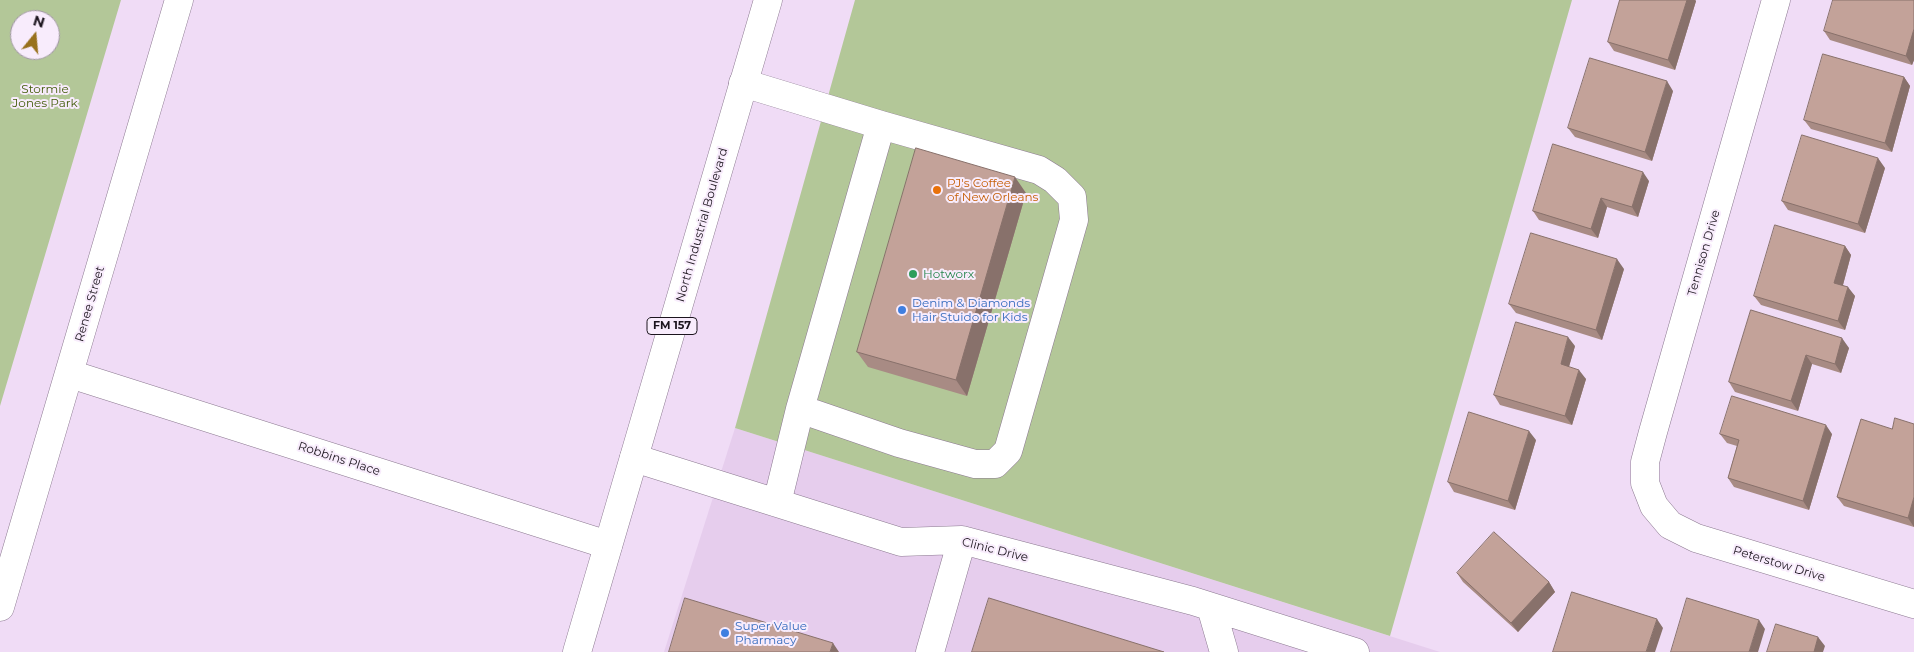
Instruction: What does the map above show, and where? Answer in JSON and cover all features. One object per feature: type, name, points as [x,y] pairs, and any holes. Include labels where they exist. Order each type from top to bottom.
[{"type":"street","name":"Renee Street","points":[[0,607],[179,0]]},
{"type":"street","name":"North Industrial Boulevard","points":[[577,652],[768,0]]},
{"type":"street","name":"Tennison Drive","points":[[1654,506],[1645,483],[1645,462],[1776,0]]},
{"type":"street","points":[[744,83],[881,125],[1039,170],[1055,180],[1072,196],[1074,220],[1008,451],[995,464],[975,464],[899,443],[800,409]]},
{"type":"street","points":[[777,504],[800,409],[881,125]]},
{"type":"street","name":"Robbins Place","points":[[70,374],[608,545]]},
{"type":"street","name":"Clinic Drive","points":[[634,458],[901,542],[962,540],[1211,607],[1355,652]]},
{"type":"street","name":"Peterstow Drive","points":[[1654,506],[1670,525],[1696,538],[1914,604]]},
{"type":"street","points":[[930,652],[962,540]]},
{"type":"street","points":[[1211,607],[1224,652]]},
{"type":"shaded area","points":[[735,428],[1440,652],[664,652]]},
{"type":"green space","name":"Stormie Jones Park","points":[[0,0],[121,0],[0,406]]},
{"type":"green space","points":[[855,0],[1572,0],[1390,636],[735,428]]},
{"type":"building","points":[[1620,0],[1687,0],[1668,60],[1608,42]]},
{"type":"building","points":[[1833,0],[1914,0],[1914,29],[1906,56],[1824,31]]},
{"type":"building","points":[[1823,54],[1904,77],[1885,143],[1804,120]]},
{"type":"building","points":[[1590,58],[1667,81],[1645,152],[1568,128]]},
{"type":"building","points":[[1802,135],[1878,158],[1858,224],[1782,201]]},
{"type":"building","points":[[1553,144],[1643,172],[1632,207],[1601,198],[1591,229],[1533,211]]},
{"type":"building","points":[[916,148],[1015,177],[956,380],[857,352]]},
{"type":"building","points":[[1775,225],[1845,246],[1834,283],[1848,287],[1838,321],[1754,296]]},
{"type":"building","points":[[1531,233],[1617,259],[1596,330],[1509,304]]},
{"type":"building","points":[[1751,310],[1842,338],[1835,364],[1806,355],[1791,401],[1729,382]]},
{"type":"building","points":[[1516,322],[1568,337],[1561,364],[1579,370],[1565,416],[1494,395]]},
{"type":"building","points":[[1732,396],[1826,425],[1803,501],[1728,478],[1739,440],[1720,434]]},
{"type":"building","points":[[1469,412],[1529,431],[1508,501],[1448,482]]},
{"type":"building","points":[[1895,418],[1914,424],[1914,497],[1908,518],[1837,497],[1861,419],[1892,429]]},
{"type":"building","points":[[1494,532],[1549,582],[1511,623],[1457,573]]},
{"type":"building","points":[[1572,592],[1657,619],[1646,652],[1553,652]]},
{"type":"building","points":[[685,598],[833,643],[830,652],[669,652]]},
{"type":"building","points":[[989,598],[1164,652],[972,652]]},
{"type":"building","points":[[1687,598],[1759,620],[1749,652],[1671,652]]},
{"type":"building","points":[[1776,624],[1818,637],[1814,652],[1767,652]]},
{"type":"place","name":"PJ's Coffee of New Orleans","points":[[937,190]]},
{"type":"place","name":"Hotworx","points":[[913,274]]},
{"type":"place","name":"Denim & Diamonds Hair Stuido for Kids","points":[[902,310]]},
{"type":"place","name":"Super Value Pharmacy","points":[[725,633]]}]
